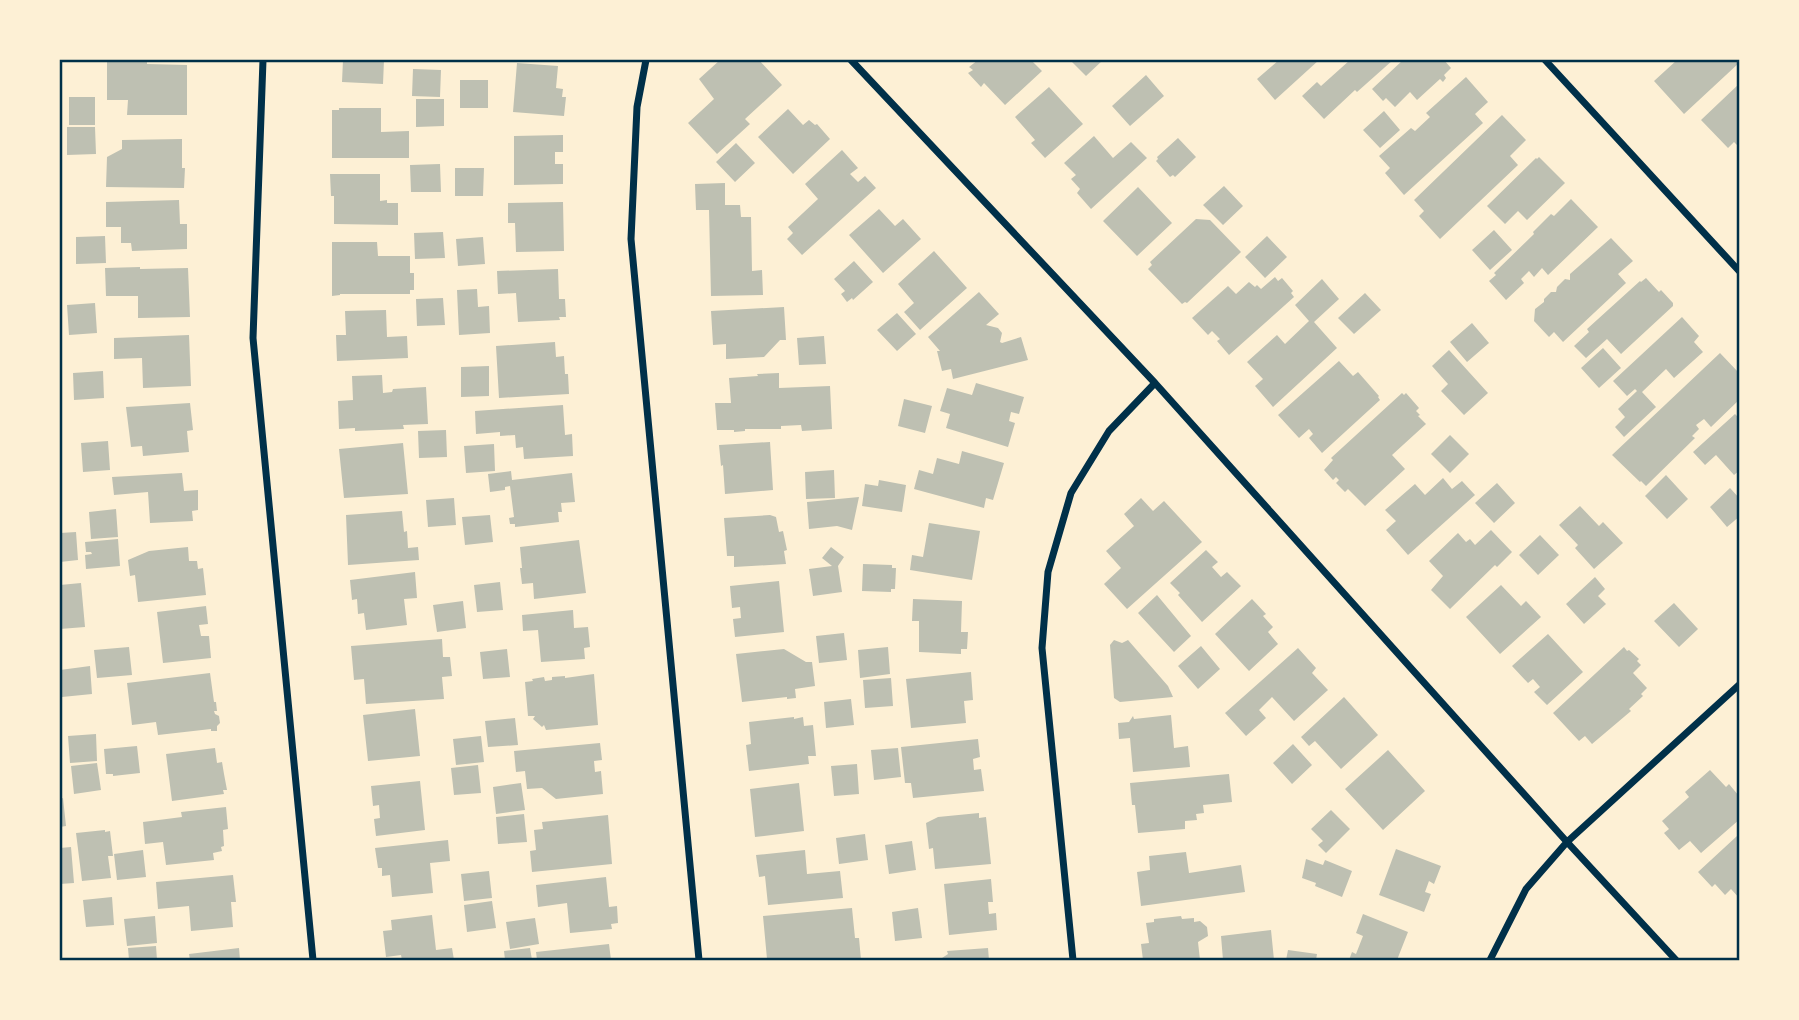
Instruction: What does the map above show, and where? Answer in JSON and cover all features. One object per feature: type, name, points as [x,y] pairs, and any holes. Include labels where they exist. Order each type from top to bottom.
[{"type":"street","points":[[263,60],[253,338],[313,961]]},
{"type":"street","points":[[646,60],[637,107],[631,239],[699,961]]},
{"type":"street","points":[[851,60],[1155,383],[1676,961]]},
{"type":"street","points":[[1545,60],[1740,272]]},
{"type":"street","points":[[1073,961],[1042,648],[1048,572],[1071,493],[1109,432],[1155,383]]},
{"type":"street","points":[[1490,961],[1526,889],[1567,842],[1740,684]]},
{"type":"building","points":[[343,60],[384,60],[383,84],[342,82]]},
{"type":"building","points":[[720,60],[759,60],[782,85],[745,119],[750,124],[717,154],[688,123],[714,99],[699,79]]},
{"type":"building","points":[[978,60],[1031,60],[1042,71],[1005,105],[984,83],[981,87],[968,73],[973,70],[969,67]]},
{"type":"building","points":[[1070,60],[1103,60],[1086,76]]},
{"type":"building","points":[[1279,60],[1319,60],[1275,100],[1257,79]]},
{"type":"building","points":[[1350,60],[1393,60],[1324,119],[1302,96],[1317,82],[1321,86]]},
{"type":"building","points":[[1403,60],[1444,60],[1451,68],[1444,75],[1446,78],[1443,82],[1440,79],[1417,100],[1410,92],[1395,107],[1386,98],[1383,101],[1372,89]]},
{"type":"building","points":[[1677,60],[1740,62],[1684,114],[1654,81]]},
{"type":"building","points":[[107,62],[187,65],[187,115],[127,115],[128,100],[107,100]]},
{"type":"building","points":[[517,63],[558,66],[556,88],[563,89],[562,97],[566,97],[564,116],[513,112]]},
{"type":"building","points":[[413,69],[441,70],[440,97],[412,96]]},
{"type":"building","points":[[1146,75],[1164,96],[1130,126],[1112,106]]},
{"type":"building","points":[[1466,77],[1488,102],[1475,114],[1483,123],[1404,195],[1385,173],[1390,168],[1379,156],[1411,128],[1415,131],[1430,117],[1426,113]]},
{"type":"building","points":[[460,80],[488,80],[488,108],[460,108]]},
{"type":"building","points":[[1740,83],[1740,142],[1737,145],[1734,142],[1728,148],[1701,120]]},
{"type":"building","points":[[1049,87],[1083,124],[1045,158],[1031,143],[1035,140],[1015,117]]},
{"type":"building","points":[[69,97],[95,97],[95,125],[69,125]]},
{"type":"building","points":[[416,99],[444,99],[444,126],[416,127]]},
{"type":"building","points":[[381,108],[381,132],[409,131],[409,158],[332,158],[332,110]]},
{"type":"building","points":[[788,109],[803,125],[809,120],[817,124],[830,139],[793,174],[758,137]]},
{"type":"building","points":[[1384,111],[1400,130],[1380,148],[1363,130]]},
{"type":"building","points":[[1502,115],[1526,140],[1510,156],[1518,165],[1440,239],[1419,216],[1424,211],[1414,200]]},
{"type":"building","points":[[67,127],[95,127],[96,154],[67,155]]},
{"type":"building","points":[[563,135],[563,152],[555,152],[555,164],[563,164],[563,184],[514,185],[514,136]]},
{"type":"building","points":[[1094,136],[1113,158],[1131,142],[1147,158],[1091,209],[1077,193],[1080,189],[1071,179],[1076,175],[1064,163]]},
{"type":"building","points":[[1178,138],[1196,157],[1175,177],[1170,177],[1156,161]]},
{"type":"building","points":[[182,139],[184,188],[106,187],[107,157],[122,149],[122,140]]},
{"type":"building","points":[[736,143],[755,163],[735,182],[716,162]]},
{"type":"building","points":[[842,150],[858,168],[850,174],[858,182],[865,176],[876,188],[802,255],[787,239],[793,233],[788,227],[818,199],[805,184]]},
{"type":"building","points":[[1539,157],[1565,183],[1527,220],[1518,211],[1505,224],[1487,206]]},
{"type":"building","points":[[440,164],[441,192],[411,192],[410,165]]},
{"type":"building","points":[[455,168],[484,168],[483,196],[455,196]]},
{"type":"building","points":[[330,174],[380,174],[380,201],[398,203],[398,225],[334,224],[334,196],[331,196]]},
{"type":"building","points":[[725,183],[725,205],[740,205],[741,217],[751,217],[752,271],[762,270],[763,295],[711,296],[709,210],[696,210],[695,184]]},
{"type":"building","points":[[1224,186],[1243,206],[1223,225],[1203,205]]},
{"type":"building","points":[[1138,187],[1172,223],[1137,256],[1103,221]]},
{"type":"building","points":[[1571,199],[1598,227],[1548,275],[1542,268],[1534,277],[1529,271],[1521,279],[1524,283],[1506,300],[1489,281],[1496,275],[1494,273],[1551,214],[1554,216]]},
{"type":"building","points":[[179,200],[180,224],[187,224],[187,249],[132,251],[131,243],[121,243],[121,227],[106,227],[106,202]]},
{"type":"building","points":[[563,202],[564,251],[516,252],[515,223],[508,223],[508,203]]},
{"type":"building","points":[[879,209],[895,226],[903,219],[921,239],[883,273],[849,235]]},
{"type":"building","points":[[1196,219],[1210,220],[1241,252],[1187,303],[1182,304],[1148,269],[1152,265],[1150,262]]},
{"type":"building","points":[[1494,230],[1512,250],[1490,270],[1472,250]]},
{"type":"building","points":[[443,232],[445,258],[415,259],[414,233]]},
{"type":"building","points":[[105,236],[106,263],[76,264],[76,237]]},
{"type":"building","points":[[1267,236],[1287,257],[1265,278],[1245,257]]},
{"type":"building","points":[[483,237],[485,264],[458,266],[456,239]]},
{"type":"building","points":[[1611,238],[1633,261],[1618,274],[1626,283],[1563,342],[1554,332],[1549,337],[1534,321],[1535,309],[1551,292],[1556,292],[1565,279],[1570,280],[1570,274]]},
{"type":"building","points":[[332,242],[377,242],[378,256],[410,256],[414,290],[410,290],[410,294],[332,296]]},
{"type":"building","points":[[934,251],[967,288],[920,330],[904,312],[914,303],[898,284]]},
{"type":"building","points":[[854,261],[873,282],[847,302],[841,294],[845,291],[834,279]]},
{"type":"building","points":[[105,268],[188,268],[190,317],[138,318],[138,296],[106,296]]},
{"type":"building","points":[[558,269],[559,299],[565,299],[566,317],[559,317],[560,320],[518,322],[516,293],[498,294],[497,271]]},
{"type":"building","points":[[1275,277],[1278,281],[1282,278],[1293,291],[1291,293],[1294,297],[1229,355],[1212,331],[1208,335],[1192,318],[1228,286],[1236,294],[1249,282],[1261,289]]},
{"type":"building","points":[[1646,278],[1659,292],[1661,290],[1673,306],[1621,354],[1607,339],[1586,358],[1574,346],[1589,332],[1587,329]]},
{"type":"building","points":[[1322,279],[1339,299],[1314,322],[1337,348],[1273,407],[1255,386],[1263,379],[1247,362],[1277,335],[1285,344],[1309,321],[1295,305]]},
{"type":"building","points":[[477,289],[478,307],[489,306],[490,333],[459,335],[457,290]]},
{"type":"building","points":[[979,292],[999,314],[986,325],[998,328],[1002,333],[1002,343],[1021,337],[1028,360],[953,379],[951,369],[942,371],[937,351],[940,351],[928,337]]},
{"type":"building","points":[[1365,293],[1381,310],[1354,334],[1338,318]]},
{"type":"building","points":[[443,298],[445,325],[417,326],[416,299]]},
{"type":"building","points":[[95,303],[97,333],[69,335],[67,305]]},
{"type":"building","points":[[784,307],[786,340],[780,340],[764,357],[726,359],[726,344],[713,345],[711,311]]},
{"type":"building","points":[[386,310],[387,337],[407,336],[408,358],[337,361],[336,335],[346,335],[345,311]]},
{"type":"building","points":[[897,313],[916,334],[897,351],[877,330]]},
{"type":"building","points":[[1682,317],[1699,336],[1694,342],[1703,352],[1674,378],[1666,369],[1642,392],[1656,407],[1624,437],[1615,427],[1625,417],[1618,409],[1637,391],[1635,389],[1627,396],[1613,381]]},
{"type":"building","points":[[1472,323],[1489,343],[1467,362],[1450,342]]},
{"type":"building","points":[[189,335],[191,386],[143,388],[142,358],[114,359],[114,338]]},
{"type":"building","points":[[824,336],[826,364],[799,365],[797,338]]},
{"type":"building","points":[[555,342],[556,357],[564,356],[569,394],[499,398],[496,346]]},
{"type":"building","points":[[1603,348],[1621,368],[1599,388],[1581,368]]},
{"type":"building","points":[[1449,350],[1488,393],[1464,415],[1441,391],[1448,384],[1432,366]]},
{"type":"building","points":[[1720,353],[1739,373],[1740,399],[1711,427],[1704,419],[1696,425],[1699,429],[1692,436],[1695,438],[1646,486],[1612,455]]},
{"type":"building","points":[[1339,361],[1353,376],[1358,372],[1380,400],[1322,453],[1309,438],[1313,434],[1309,429],[1299,438],[1278,415]]},
{"type":"building","points":[[489,366],[489,396],[461,397],[461,367]]},
{"type":"building","points":[[103,371],[104,398],[74,400],[73,373]]},
{"type":"building","points":[[779,373],[779,388],[830,386],[832,429],[802,431],[801,425],[734,432],[717,430],[715,403],[731,403],[729,378]]},
{"type":"building","points":[[382,375],[383,393],[392,392],[393,389],[426,387],[428,424],[403,425],[404,429],[339,429],[338,401],[353,400],[352,376]]},
{"type":"building","points":[[976,383],[1024,397],[1019,414],[1011,412],[1009,421],[1015,423],[1008,447],[946,428],[950,414],[940,411],[947,388],[972,395]]},
{"type":"building","points":[[1402,393],[1406,393],[1419,408],[1416,411],[1420,415],[1418,416],[1426,424],[1392,455],[1405,469],[1365,506],[1348,489],[1345,492],[1336,483],[1339,480],[1336,477],[1333,480],[1324,470],[1333,460],[1331,458]]},
{"type":"building","points":[[904,399],[932,406],[925,433],[898,426]]},
{"type":"building","points":[[190,403],[193,430],[187,431],[189,452],[143,456],[142,446],[131,447],[126,407]]},
{"type":"building","points":[[563,405],[565,435],[572,434],[573,456],[524,459],[523,447],[516,448],[515,435],[500,436],[500,432],[476,434],[475,411]]},
{"type":"building","points":[[1735,414],[1740,419],[1740,470],[1734,475],[1716,455],[1705,465],[1693,452]]},
{"type":"building","points":[[446,430],[447,457],[419,458],[418,431]]},
{"type":"building","points":[[1450,435],[1469,454],[1450,473],[1431,454]]},
{"type":"building","points":[[108,441],[110,470],[83,472],[81,443]]},
{"type":"building","points":[[770,442],[773,490],[725,494],[719,445]]},
{"type":"building","points":[[403,443],[408,494],[344,498],[339,449]]},
{"type":"building","points":[[494,444],[495,471],[466,473],[464,446]]},
{"type":"building","points":[[962,451],[1004,463],[993,500],[986,498],[984,508],[914,489],[919,470],[933,474],[937,458],[959,464]]},
{"type":"building","points":[[834,470],[835,498],[806,499],[805,472]]},
{"type":"building","points":[[511,471],[512,480],[572,473],[575,502],[561,503],[559,522],[515,527],[515,524],[510,524],[509,518],[514,517],[510,486],[505,487],[505,490],[490,492],[488,474]]},
{"type":"building","points":[[182,473],[184,491],[198,490],[198,510],[192,511],[193,521],[150,523],[148,492],[114,495],[112,477]]},
{"type":"building","points":[[1666,475],[1688,499],[1667,519],[1645,496]]},
{"type":"building","points":[[1443,478],[1452,489],[1462,481],[1475,495],[1408,555],[1386,530],[1396,521],[1385,510],[1415,484],[1425,495]]},
{"type":"building","points":[[879,480],[906,485],[902,512],[862,506],[865,484],[878,486]]},
{"type":"building","points":[[1497,483],[1515,503],[1494,523],[1475,503]]},
{"type":"building","points":[[1730,488],[1740,499],[1740,516],[1727,527],[1710,507]]},
{"type":"building","points":[[859,497],[852,530],[837,526],[809,529],[807,502]]},
{"type":"building","points":[[454,498],[456,525],[428,527],[426,500]]},
{"type":"building","points":[[1141,498],[1153,511],[1164,501],[1202,542],[1127,609],[1104,584],[1121,568],[1106,551],[1134,526],[1124,514]]},
{"type":"building","points":[[1580,506],[1599,526],[1603,522],[1623,543],[1594,569],[1575,548],[1578,545],[1559,525]]},
{"type":"building","points":[[116,509],[118,537],[91,539],[89,512]]},
{"type":"building","points":[[402,511],[408,548],[418,547],[419,560],[348,565],[346,515]]},
{"type":"building","points":[[490,515],[493,542],[465,545],[462,517]]},
{"type":"building","points":[[770,515],[776,517],[779,532],[783,531],[787,550],[784,551],[786,564],[734,567],[734,556],[727,556],[724,518]]},
{"type":"building","points":[[929,523],[980,531],[972,580],[910,570],[912,555],[923,557]]},
{"type":"building","points":[[1491,530],[1512,552],[1450,609],[1431,590],[1443,576],[1429,561],[1458,533],[1466,542],[1470,539],[1475,545]]},
{"type":"building","points":[[76,532],[78,560],[60,562],[60,533]]},
{"type":"building","points":[[1540,535],[1559,555],[1538,575],[1519,555]]},
{"type":"building","points":[[118,539],[120,566],[86,569],[85,555],[92,554],[86,552],[85,542]]},
{"type":"building","points":[[579,540],[586,593],[534,599],[533,583],[522,584],[520,547]]},
{"type":"building","points":[[188,547],[189,561],[197,561],[198,569],[203,568],[206,595],[138,602],[135,575],[130,576],[128,560],[149,551]]},
{"type":"building","points":[[831,547],[844,557],[838,566],[842,592],[813,596],[809,569],[832,566],[822,558]]},
{"type":"building","points":[[1206,550],[1218,562],[1212,567],[1221,577],[1227,572],[1241,586],[1202,622],[1170,583]]},
{"type":"building","points":[[863,564],[892,565],[892,568],[896,568],[895,589],[891,589],[891,592],[862,591]]},
{"type":"building","points":[[415,572],[417,598],[404,599],[407,625],[366,630],[364,613],[358,614],[357,599],[352,600],[350,580]]},
{"type":"building","points":[[1595,577],[1605,589],[1598,596],[1606,604],[1584,624],[1566,604]]},
{"type":"building","points":[[779,581],[784,632],[735,637],[733,619],[741,618],[740,607],[732,608],[730,586]]},
{"type":"building","points":[[500,582],[503,610],[477,612],[474,585]]},
{"type":"building","points":[[81,583],[85,627],[60,629],[60,585]]},
{"type":"building","points":[[1501,585],[1521,606],[1526,601],[1541,617],[1500,654],[1466,617]]},
{"type":"building","points":[[1157,595],[1191,636],[1174,652],[1138,613]]},
{"type":"building","points":[[913,599],[962,601],[961,632],[968,632],[967,649],[961,649],[961,654],[919,652],[919,621],[912,621]]},
{"type":"building","points":[[1252,599],[1266,614],[1263,616],[1273,627],[1268,632],[1278,644],[1249,671],[1215,634]]},
{"type":"building","points":[[463,601],[466,628],[437,632],[433,605]]},
{"type":"building","points":[[1674,603],[1698,629],[1679,647],[1654,621]]},
{"type":"building","points":[[206,606],[208,624],[199,625],[201,636],[209,636],[211,658],[163,663],[157,612]]},
{"type":"building","points":[[573,610],[574,628],[588,627],[590,647],[584,648],[585,659],[541,662],[538,630],[523,631],[522,615]]},
{"type":"building","points":[[844,633],[847,660],[819,663],[816,636]]},
{"type":"building","points":[[1548,634],[1583,672],[1547,705],[1534,692],[1540,687],[1533,679],[1528,683],[1512,666]]},
{"type":"building","points":[[442,639],[443,657],[450,657],[452,676],[442,677],[444,699],[366,704],[364,679],[354,680],[351,646]]},
{"type":"building","points":[[1114,640],[1122,643],[1128,640],[1168,686],[1173,697],[1120,702],[1114,698],[1110,645]]},
{"type":"building","points":[[1201,646],[1220,669],[1198,689],[1178,666]]},
{"type":"building","points":[[129,647],[132,675],[97,678],[94,650]]},
{"type":"building","points":[[888,647],[890,674],[860,678],[858,650]]},
{"type":"building","points":[[1624,647],[1639,659],[1637,661],[1641,665],[1633,673],[1647,688],[1641,694],[1643,696],[1629,709],[1631,711],[1592,744],[1585,736],[1579,741],[1553,713]]},
{"type":"building","points":[[1298,648],[1316,668],[1312,673],[1328,690],[1294,721],[1272,697],[1259,710],[1266,718],[1246,736],[1225,713]]},
{"type":"building","points":[[507,649],[510,677],[483,679],[480,652]]},
{"type":"building","points":[[784,649],[806,662],[812,662],[815,686],[795,689],[796,698],[742,702],[736,654]]},
{"type":"building","points":[[90,666],[92,694],[62,697],[60,670]]},
{"type":"building","points":[[971,672],[973,700],[964,701],[966,723],[911,728],[906,679]]},
{"type":"building","points":[[210,673],[217,711],[214,711],[219,716],[220,723],[217,731],[211,729],[158,735],[156,722],[132,725],[127,683]]},
{"type":"building","points":[[594,674],[598,725],[546,730],[544,725],[542,727],[533,719],[535,716],[528,716],[525,682],[544,677],[545,681],[552,680],[552,677]]},
{"type":"building","points":[[891,678],[893,706],[865,708],[863,680]]},
{"type":"building","points":[[1344,697],[1378,735],[1341,769],[1315,741],[1309,746],[1301,737]]},
{"type":"building","points":[[851,699],[854,725],[826,728],[824,702]]},
{"type":"building","points":[[415,709],[420,756],[368,761],[363,715]]},
{"type":"building","points":[[1171,715],[1174,748],[1188,746],[1190,767],[1133,772],[1130,738],[1119,739],[1118,723],[1129,722],[1133,716],[1134,719]]},
{"type":"building","points":[[803,717],[804,726],[813,725],[816,756],[808,756],[809,764],[749,771],[746,745],[751,744],[749,722]]},
{"type":"building","points":[[515,718],[518,745],[488,747],[485,721]]},
{"type":"building","points":[[96,734],[97,761],[70,763],[68,736]]},
{"type":"building","points":[[481,736],[484,762],[456,765],[453,739]]},
{"type":"building","points":[[978,739],[980,757],[973,759],[974,770],[981,769],[984,791],[913,798],[911,783],[905,783],[901,747]]},
{"type":"building","points":[[600,743],[602,760],[594,761],[595,772],[601,771],[603,794],[556,799],[542,788],[527,789],[525,771],[516,772],[514,751]]},
{"type":"building","points":[[1293,744],[1312,765],[1292,784],[1273,763]]},
{"type":"building","points":[[137,746],[140,773],[113,776],[106,774],[104,749]]},
{"type":"building","points":[[215,748],[217,763],[222,762],[227,790],[223,790],[224,794],[172,801],[166,754]]},
{"type":"building","points":[[898,748],[901,777],[874,780],[871,750]]},
{"type":"building","points":[[1388,750],[1425,791],[1383,830],[1345,789]]},
{"type":"building","points":[[97,763],[101,790],[74,794],[71,766]]},
{"type":"building","points":[[857,764],[859,794],[834,796],[831,766]]},
{"type":"building","points":[[478,765],[481,793],[454,795],[451,768]]},
{"type":"building","points":[[1710,770],[1726,787],[1729,784],[1739,796],[1740,819],[1701,853],[1690,841],[1679,850],[1664,833],[1669,829],[1662,821],[1689,797],[1685,792]]},
{"type":"building","points":[[1229,774],[1232,802],[1203,805],[1204,813],[1196,814],[1197,820],[1185,821],[1185,829],[1138,833],[1130,783]]},
{"type":"building","points":[[420,781],[425,830],[376,836],[374,819],[380,818],[379,805],[373,806],[371,786]]},
{"type":"building","points":[[521,783],[525,810],[496,814],[493,787]]},
{"type":"building","points":[[799,783],[804,831],[755,837],[750,789]]},
{"type":"building","points":[[63,798],[66,826],[60,827],[60,799]]},
{"type":"building","points":[[226,807],[228,829],[223,830],[224,846],[221,847],[222,851],[213,853],[214,860],[166,865],[163,842],[145,844],[143,822],[182,817],[181,812]]},
{"type":"building","points":[[1331,810],[1350,829],[1326,853],[1318,845],[1323,841],[1311,829]]},
{"type":"building","points":[[979,813],[979,818],[986,817],[991,864],[935,869],[926,823],[938,817]]},
{"type":"building","points":[[524,814],[527,842],[498,844],[496,817]]},
{"type":"building","points":[[608,815],[612,864],[532,872],[530,851],[536,850],[534,830],[543,829],[542,822]]},
{"type":"building","points":[[110,831],[113,856],[108,856],[111,878],[82,881],[76,833]]},
{"type":"building","points":[[865,834],[868,860],[839,864],[836,838]]},
{"type":"building","points":[[1737,836],[1740,838],[1740,899],[1731,889],[1725,895],[1715,884],[1712,887],[1698,872]]},
{"type":"building","points":[[448,840],[450,861],[430,863],[433,893],[392,897],[390,875],[382,876],[375,848]]},
{"type":"building","points":[[912,841],[916,870],[889,874],[885,845]]},
{"type":"building","points":[[71,847],[74,883],[60,884],[60,848]]},
{"type":"building","points":[[1396,849],[1441,866],[1434,884],[1429,881],[1425,892],[1431,894],[1424,912],[1379,895]]},
{"type":"building","points":[[143,850],[146,877],[117,880],[114,854]]},
{"type":"building","points":[[805,850],[807,874],[840,871],[843,898],[768,905],[765,876],[759,877],[756,855]]},
{"type":"building","points":[[1186,852],[1189,873],[1241,865],[1245,892],[1141,906],[1137,872],[1150,870],[1149,856]]},
{"type":"building","points":[[1306,859],[1323,865],[1325,860],[1352,871],[1342,897],[1302,878]]},
{"type":"building","points":[[489,871],[492,898],[464,901],[461,874]]},
{"type":"building","points":[[233,875],[236,902],[231,902],[233,927],[191,931],[189,906],[158,909],[156,882]]},
{"type":"building","points":[[606,877],[609,907],[617,906],[618,923],[611,924],[612,929],[570,933],[567,903],[538,907],[536,885]]},
{"type":"building","points":[[991,879],[993,902],[988,902],[989,914],[996,913],[997,930],[949,935],[944,884]]},
{"type":"building","points":[[112,897],[114,925],[86,927],[83,900]]},
{"type":"building","points":[[492,901],[496,928],[467,932],[464,905]]},
{"type":"building","points":[[852,908],[855,938],[859,938],[861,960],[767,959],[763,916]]},
{"type":"building","points":[[918,908],[922,938],[895,941],[892,912]]},
{"type":"building","points":[[1363,914],[1408,932],[1397,960],[1349,960],[1352,952],[1356,954],[1363,936],[1356,933]]},
{"type":"building","points":[[432,915],[436,950],[452,948],[454,960],[402,960],[401,955],[386,957],[383,931],[392,930],[391,920]]},
{"type":"building","points":[[155,916],[157,943],[127,946],[124,919]]},
{"type":"building","points":[[1181,916],[1182,919],[1194,918],[1194,922],[1200,921],[1207,927],[1208,936],[1198,942],[1200,960],[1143,960],[1141,944],[1149,943],[1146,923],[1154,922],[1154,919]]},
{"type":"building","points":[[535,918],[539,944],[510,949],[506,922]]},
{"type":"building","points":[[1271,930],[1274,960],[1223,960],[1221,936]]},
{"type":"building","points":[[609,944],[611,960],[537,960],[536,952]]},
{"type":"building","points":[[156,946],[157,960],[129,960],[128,948]]},
{"type":"building","points":[[239,948],[240,960],[190,960],[189,954]]},
{"type":"building","points":[[530,948],[532,960],[505,960],[504,951]]},
{"type":"building","points":[[988,948],[989,960],[939,960],[948,954],[947,951]]},
{"type":"building","points":[[1288,950],[1317,954],[1316,960],[1286,960]]}]
